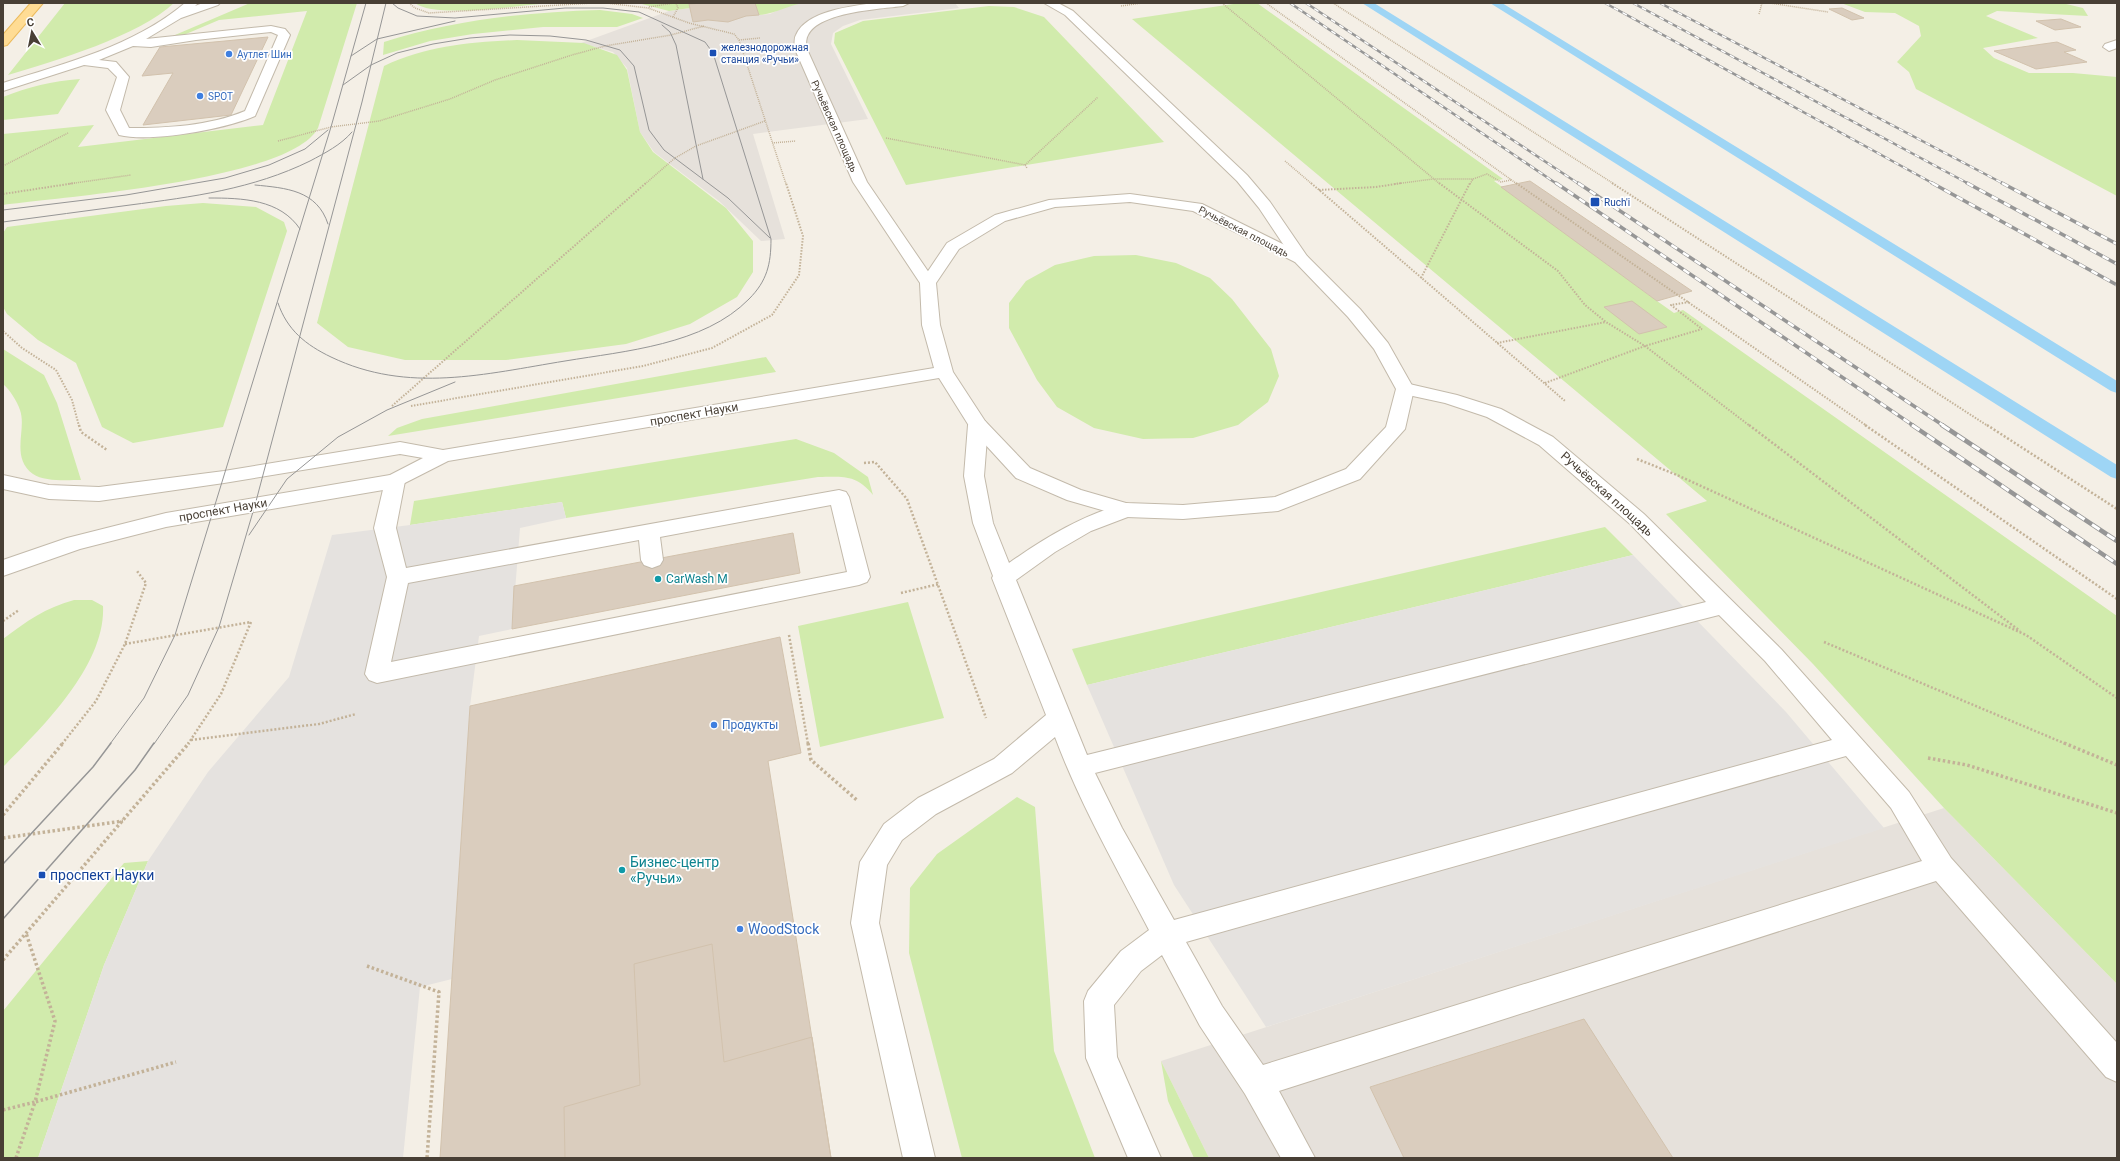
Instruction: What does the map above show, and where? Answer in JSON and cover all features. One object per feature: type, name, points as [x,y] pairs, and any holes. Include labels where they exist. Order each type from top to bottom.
[{"type":"main road","points":[[3,42],[37,3]]},
{"type":"street","points":[[3,87],[82,61],[129,42],[166,25],[180,15],[192,3]]},
{"type":"street","points":[[180,15],[214,3]]},
{"type":"street","points":[[802,34],[816,21],[846,10],[903,3]]},
{"type":"street","name":"Ручьёвская площадь","points":[[802,34],[800,47],[860,182],[928,283],[931,325],[944,372],[978,425],[1023,473],[1074,495],[1126,510],[1184,512],[1278,504],[1352,474],[1395,429],[1405,389],[1382,347],[1354,313],[1301,259],[1265,205],[1242,178],[1136,75],[1069,13],[1050,3]]},
{"type":"street","points":[[82,61],[112,65],[123,77],[114,110],[124,132],[144,132],[223,123],[238,119],[250,113],[284,35],[281,31],[271,29],[196,36],[165,42],[129,42]]},
{"type":"street","name":"Ручьёвская площадь","points":[[928,283],[953,246],[1000,218],[1054,203],[1130,198],[1197,207],[1301,259]]},
{"type":"street","name":"проспект Науки","points":[[3,568],[82,541],[166,520],[395,481],[443,456],[944,372]]},
{"type":"street","name":"Ручьёвская площадь","points":[[1405,389],[1450,399],[1494,413],[1546,441],[1637,519],[1722,606],[1773,655],[1850,745],[1900,800],[1941,867],[2117,1066]]},
{"type":"street","points":[[978,425],[974,476],[983,523],[1003,578],[1079,767],[1112,836],[1211,1016],[1256,1083],[1299,1158]]},
{"type":"street","name":"проспект Науки","points":[[3,482],[49,492],[99,494],[224,477],[400,448],[443,456]]},
{"type":"street","points":[[395,481],[385,528],[398,577],[377,674],[656,609],[859,577],[839,497],[398,577]]},
{"type":"street","points":[[1003,578],[1047,546],[1078,529],[1126,510]]},
{"type":"street","points":[[649,531],[652,560]]},
{"type":"street","points":[[1079,767],[1722,606]]},
{"type":"street","points":[[919,1158],[865,923],[874,862],[893,832],[927,806],[1003,766],[1060,718]]},
{"type":"street","points":[[1145,1158],[1102,1058],[1099,1001],[1131,961],[1166,935],[1850,745]]},
{"type":"street","points":[[1256,1083],[1941,867]]},
{"type":"path","points":[[409,3],[415,8],[429,13],[593,3]]},
{"type":"path","points":[[410,406],[643,366],[712,348],[772,315],[799,275],[803,236],[739,40],[734,34],[689,23],[648,8],[606,3]]},
{"type":"path","points":[[648,8],[675,3],[678,8],[673,18]]},
{"type":"path","points":[[1222,3],[1433,179],[1558,271],[1585,305],[1606,322],[1645,346],[2026,635],[2117,698]]},
{"type":"path","points":[[1266,3],[1511,180],[2117,599]]},
{"type":"path","points":[[1333,3],[2117,509]]},
{"type":"path","points":[[1759,14],[1762,3]]},
{"type":"path","points":[[1770,3],[1828,12]]},
{"type":"path","points":[[275,142],[300,133],[331,127],[379,121],[450,99],[495,80],[572,55],[605,46],[672,35],[704,26]]},
{"type":"path","points":[[739,40],[802,34]]},
{"type":"path","points":[[1025,165],[1110,86],[1136,75]]},
{"type":"path","points":[[395,409],[387,410],[675,158],[696,146],[765,121]]},
{"type":"path","points":[[3,166],[68,132]]},
{"type":"path","points":[[772,143],[881,137],[1025,165],[1054,203]]},
{"type":"path","points":[[1283,159],[1568,403]]},
{"type":"path","points":[[1318,190],[1376,187],[1433,179],[1473,179],[1487,174],[1501,182],[1511,180]]},
{"type":"path","points":[[3,194],[131,175]]},
{"type":"path","points":[[1421,278],[1461,199],[1473,179]]},
{"type":"path","points":[[1545,384],[1645,346],[1702,329],[1671,305],[1689,302]]},
{"type":"path","points":[[1497,343],[1606,322]]},
{"type":"path","points":[[3,331],[22,348],[56,370],[72,400],[81,432],[110,452]]},
{"type":"path","points":[[1631,457],[1677,475],[2026,635]]},
{"type":"path","points":[[875,462],[907,499],[1003,766]]},
{"type":"path","points":[[3,815],[96,702],[125,644],[146,583],[137,571]]},
{"type":"path","points":[[3,960],[123,821],[190,740],[221,694],[251,622],[125,644]]},
{"type":"path","points":[[789,634],[811,760],[893,832]]},
{"type":"path","points":[[1821,641],[2117,765]]},
{"type":"path","points":[[1850,745],[1967,765],[2117,813]]},
{"type":"path","points":[[3,838],[123,821]]},
{"type":"path","points":[[16,1158],[35,1102],[55,1020],[26,934]]},
{"type":"path","points":[[367,966],[438,992],[427,1158]]},
{"type":"path","points":[[3,1110],[176,1062]]},
{"type":"shaded area","points":[[704,3],[755,3],[759,15],[770,14],[787,6],[803,3],[955,3],[959,8],[860,20],[843,26],[833,33],[831,44],[868,119],[753,134],[785,239],[761,241],[719,201],[654,152],[640,132],[627,68],[613,52],[581,43],[669,11],[690,8]]},
{"type":"shaded area","points":[[562,502],[566,518],[520,528],[512,629],[479,636],[470,706],[452,979],[420,987],[403,1158],[38,1158],[104,965],[148,861],[208,772],[289,677],[332,535]]},
{"type":"shaded area","points":[[1633,555],[1786,712],[1884,828],[1266,1027],[1174,885],[1087,685]]},
{"type":"shaded area","points":[[1944,808],[2117,984],[2117,1158],[1209,1158],[1161,1061]]},
{"type":"green space","points":[[65,3],[174,3],[159,15],[118,37],[72,55],[8,75]]},
{"type":"green space","points":[[250,3],[357,3],[318,128],[299,146],[266,161],[223,173],[173,183],[122,191],[3,205],[3,134],[94,125],[78,147],[263,125],[307,11],[219,20],[179,37],[168,38]]},
{"type":"green space","points":[[415,3],[550,3],[459,11],[425,8]]},
{"type":"green space","points":[[638,3],[704,3],[690,8],[669,11]]},
{"type":"green space","points":[[755,3],[803,3],[759,15]]},
{"type":"green space","points":[[1240,3],[1257,3],[1503,179],[1494,181],[1657,301],[1674,313],[1683,310],[2117,616],[2117,984],[1944,808],[1813,664],[1666,514],[1707,501],[1132,19]]},
{"type":"green space","points":[[1841,3],[2062,3],[2083,8],[2088,16],[1997,11],[1986,16],[2038,38],[1983,48],[1994,58],[2029,73],[2073,73],[2117,77],[2117,196],[1916,89],[1909,72],[1897,62],[1921,36],[1919,26],[1895,13],[1865,12]]},
{"type":"green space","points":[[989,6],[1014,7],[1044,17],[1164,142],[906,185],[834,43],[835,33],[863,21]]},
{"type":"green space","points":[[600,10],[632,14],[643,18],[617,27],[543,27],[473,34],[430,41],[383,55],[384,42],[437,28],[491,18],[518,15]]},
{"type":"green space","points":[[517,40],[584,43],[617,55],[627,70],[640,132],[653,152],[726,208],[753,241],[753,272],[737,297],[690,324],[626,344],[506,360],[405,360],[348,347],[317,323],[384,66],[416,54],[449,46]]},
{"type":"green space","points":[[80,79],[58,114],[3,120],[3,97],[40,85]]},
{"type":"green space","points":[[203,203],[256,207],[284,222],[287,231],[223,427],[133,443],[102,427],[76,363],[38,340],[7,314],[3,307],[3,233],[7,227],[166,206]]},
{"type":"green space","points":[[1136,255],[1176,263],[1210,278],[1232,299],[1271,349],[1279,376],[1268,402],[1238,425],[1193,438],[1143,439],[1094,428],[1057,407],[1037,380],[1009,328],[1009,303],[1026,281],[1055,265],[1094,256]]},
{"type":"green space","points":[[3,349],[44,375],[57,403],[81,480],[56,480],[38,477],[26,467],[22,460],[20,443],[22,418],[20,410],[13,396],[3,384]]},
{"type":"green space","points":[[766,357],[776,372],[388,436],[397,428],[422,419]]},
{"type":"green space","points":[[796,439],[834,453],[868,477],[873,495],[861,483],[855,480],[842,477],[818,477],[566,518],[562,502],[410,525],[414,501]]},
{"type":"green space","points":[[1605,527],[1633,555],[1087,685],[1072,649]]},
{"type":"green space","points":[[74,600],[92,600],[103,606],[101,628],[94,651],[83,673],[69,694],[36,734],[3,767],[3,639],[20,626],[45,611]]},
{"type":"green space","points":[[908,602],[944,718],[820,747],[798,626]]},
{"type":"green space","points":[[1017,797],[1035,807],[1054,1051],[1095,1158],[962,1158],[909,953],[910,888],[937,854]]},
{"type":"green space","points":[[148,861],[104,965],[38,1158],[3,1158],[3,1011],[124,863]]},
{"type":"green space","points":[[1161,1061],[1209,1158],[1194,1158],[1168,1101]]},
{"type":"building","points":[[755,3],[759,15],[746,16],[728,22],[708,20],[693,22],[689,4]]},
{"type":"building","points":[[1842,8],[1864,18],[1852,20],[1829,9]]},
{"type":"building","points":[[2061,19],[2081,27],[2055,30],[2036,21]]},
{"type":"building","name":"SPOT","points":[[268,37],[231,115],[143,125],[173,73],[142,76],[160,47]]},
{"type":"building","points":[[2057,42],[2076,50],[2064,52],[2087,62],[2036,69],[1994,51]]},
{"type":"building","points":[[1530,181],[1692,291],[1657,301],[1501,187]]},
{"type":"building","points":[[1632,301],[1667,327],[1639,334],[1604,307]]},
{"type":"building","name":"CarWash M","points":[[793,533],[800,573],[512,629],[514,586]]},
{"type":"building","name":"Бизнес-центр «Ручьи»","points":[[780,637],[801,753],[768,761],[831,1158],[440,1158],[470,706]]},
{"type":"building","points":[[712,944],[724,1062],[812,1037],[831,1158],[565,1158],[564,1107],[640,1085],[634,964]]},
{"type":"building","points":[[1584,1019],[1673,1158],[1404,1158],[1370,1087]]},
{"type":"waterway","points":[[1367,3],[2117,473]]},
{"type":"waterway","points":[[1495,3],[2117,388]]},
{"type":"tram line","points":[[351,56],[366,3]]},
{"type":"tram line","points":[[377,39],[386,3]]},
{"type":"tram line","points":[[300,337],[331,357],[360,368],[389,375],[418,378],[447,378],[506,371],[613,354],[663,344],[687,336],[710,327],[731,314],[749,299],[760,286],[767,272],[771,239],[713,53],[705,42],[639,12],[603,8],[565,8],[455,18],[417,16],[398,8],[392,3]]},
{"type":"tram line","points":[[377,39],[455,21]]},
{"type":"tram line","points":[[662,25],[670,32],[676,45],[703,179]]},
{"type":"tram line","points":[[371,65],[397,53],[433,44],[470,38],[510,35],[550,36],[586,40],[620,50],[634,66],[649,130],[664,150],[728,198],[770,238]]},
{"type":"tram line","points":[[351,56],[377,39]]},
{"type":"tram line","points":[[371,65],[377,39]]},
{"type":"tram line","points":[[323,154],[351,56]]},
{"type":"tram line","points":[[300,337],[371,65]]},
{"type":"tram line","points":[[343,85],[371,65]]},
{"type":"tram line","points":[[3,210],[126,195],[225,178],[269,165],[305,149],[328,130]]},
{"type":"tram line","points":[[323,154],[338,145],[352,132]]},
{"type":"tram line","points":[[3,222],[199,195],[267,179],[288,171],[323,154]]},
{"type":"tram line","points":[[309,199],[323,154]]},
{"type":"tram line","points":[[255,185],[289,190],[299,193],[309,199]]},
{"type":"tram line","points":[[209,198],[247,200],[271,206],[292,219],[300,229]]},
{"type":"tram line","points":[[300,229],[309,199]]},
{"type":"tram line","points":[[309,199],[316,204],[323,213],[328,224]]},
{"type":"tram line","points":[[110,744],[144,698],[175,635],[300,229]]},
{"type":"tram line","points":[[278,303],[282,313],[292,329],[300,337]]},
{"type":"tram line","points":[[154,744],[188,695],[219,627],[255,505],[300,337]]},
{"type":"tram line","points":[[249,535],[287,479],[338,437],[387,410],[455,382]]},
{"type":"tram line","points":[[3,864],[93,767],[111,743]]},
{"type":"tram line","points":[[3,919],[135,770],[154,743]]},
{"type":"railway","points":[[1290,3],[1557,184]]},
{"type":"railway","points":[[1306,3],[1579,184]]},
{"type":"railway","points":[[1605,3],[1934,184]]},
{"type":"railway","points":[[1633,3],[1969,184]]},
{"type":"railway","points":[[1660,3],[2004,184]]},
{"type":"railway","points":[[1556,183],[1914,426]]},
{"type":"railway","points":[[1578,183],[1944,426]]},
{"type":"railway","points":[[1932,183],[2117,285]]},
{"type":"railway","points":[[1967,183],[2117,264]]},
{"type":"railway","points":[[2002,183],[2117,244]]},
{"type":"railway","points":[[1912,425],[2117,564]]},
{"type":"railway","points":[[1942,425],[2117,541]]},
{"type":"place","name":"железнодорожная станция «Ручьи»","points":[[713,53]]},
{"type":"place","name":"Аутлет Шин","points":[[229,54]]},
{"type":"place","name":"SPOT","points":[[200,96]]},
{"type":"place","name":"Ruch'i","points":[[1595,202]]},
{"type":"place","name":"CarWash M","points":[[658,579]]},
{"type":"place","name":"Продукты","points":[[714,725]]},
{"type":"place","name":"Бизнес-центр «Ручьи»","points":[[622,870]]},
{"type":"place","name":"проспект Науки","points":[[42,875]]},
{"type":"place","name":"WoodStock","points":[[740,929]]}]
